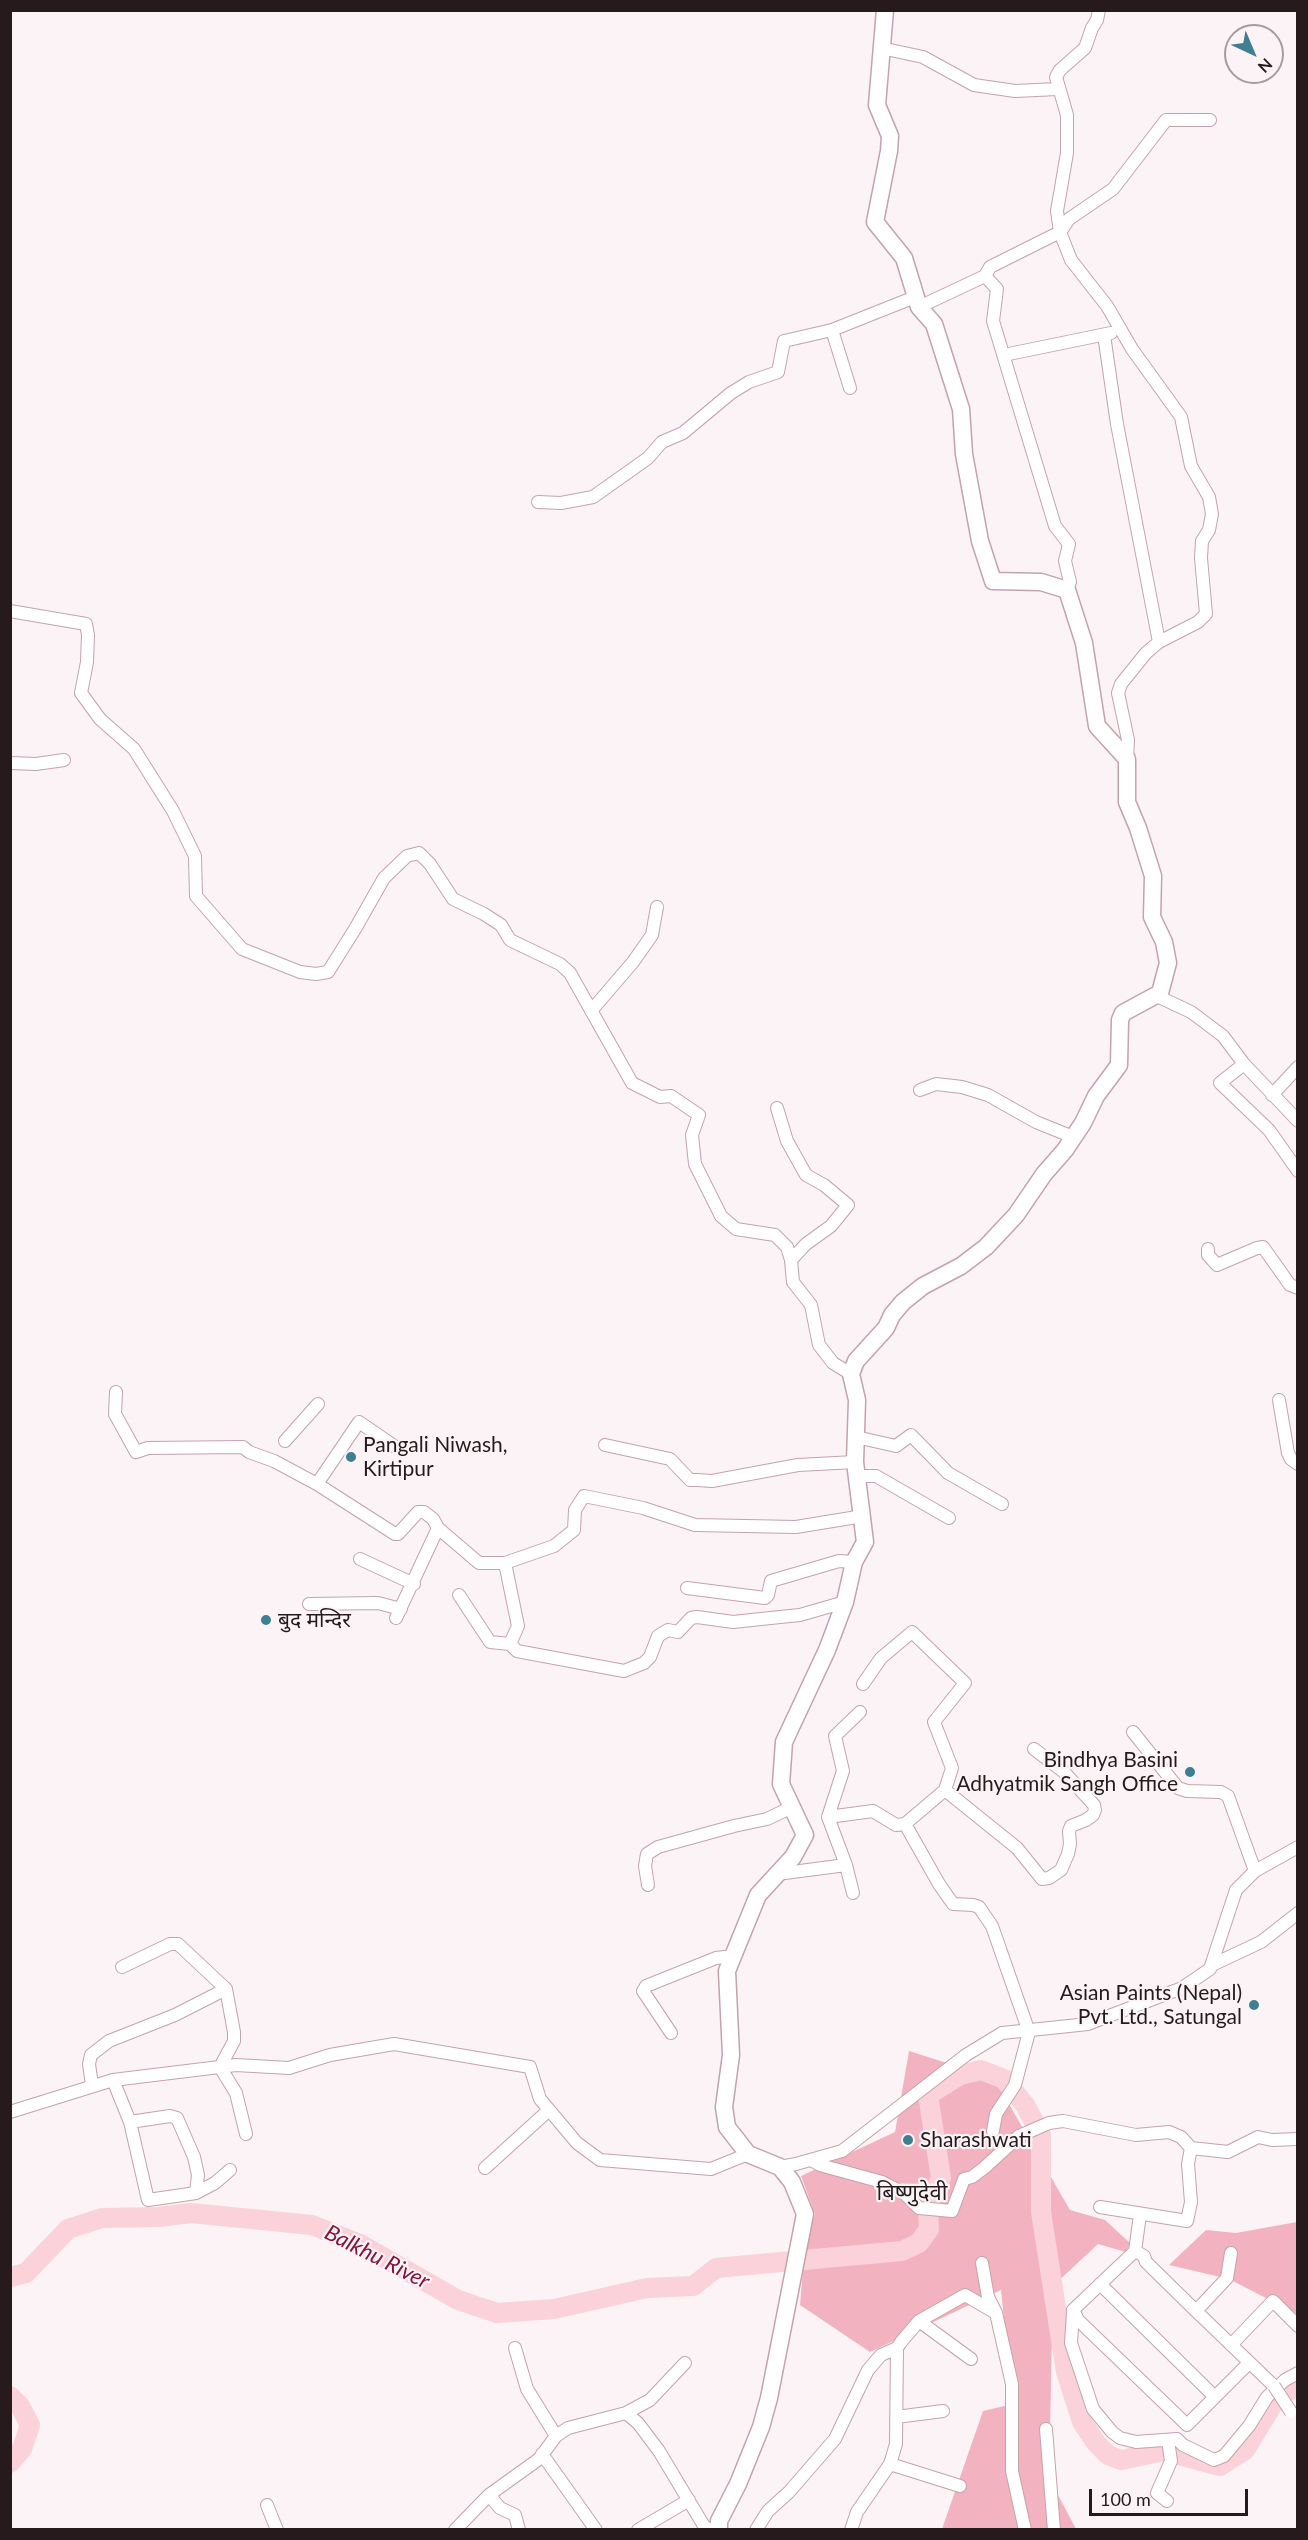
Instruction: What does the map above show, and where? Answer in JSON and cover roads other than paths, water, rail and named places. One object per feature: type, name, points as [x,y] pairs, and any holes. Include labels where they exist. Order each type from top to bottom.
[{"type":"street","points":[[885,10],[877,105],[890,136],[886,170],[875,222],[904,258],[917,302],[934,324],[961,409],[964,454],[980,541],[993,580],[1041,582],[1067,590]]},
{"type":"street","points":[[1099,10],[1085,48],[1060,70],[1056,77],[1067,115],[1067,153],[1057,211],[1060,232],[1071,260],[1107,306],[1121,331],[1181,417],[1191,466],[1209,497],[1212,514],[1209,530],[1202,541],[1201,558],[1206,614],[1198,622],[1159,642],[1130,672],[1121,684],[1118,693],[1128,740],[1127,802],[1153,876],[1152,917],[1164,942],[1168,963],[1160,993],[1157,996],[1191,1012],[1223,1036],[1244,1064],[1298,1121]]},
{"type":"street","points":[[881,48],[923,57],[974,85],[1015,92],[1058,89]]},
{"type":"street","points":[[538,502],[561,503],[593,497],[633,470],[662,442],[683,433],[731,393],[749,382],[778,372],[784,341],[832,330],[917,302],[985,276],[990,267],[1060,232],[1069,219],[1113,189],[1166,120],[1210,120]]},
{"type":"street","points":[[985,276],[997,288],[993,321],[1054,526],[1069,544],[1065,561],[1070,582],[1067,590],[1084,643],[1097,726],[1127,759]]},
{"type":"street","points":[[832,330],[850,388]]},
{"type":"street","points":[[1004,355],[1121,331]]},
{"type":"street","points":[[1104,334],[1117,424],[1159,642]]},
{"type":"street","points":[[10,611],[86,624],[87,662],[81,693],[100,719],[134,749],[173,811],[195,856],[196,896],[242,949],[300,972],[316,974],[328,972],[384,878],[407,856],[419,853],[430,864],[453,899],[484,914],[501,926],[510,940],[560,964],[570,973],[632,1083],[660,1097],[671,1096],[699,1115],[692,1135],[695,1164],[721,1216],[736,1229],[775,1235],[788,1247],[792,1282],[811,1305],[819,1344],[833,1363],[851,1374]]},
{"type":"street","points":[[10,763],[36,764],[63,760]]},
{"type":"street","points":[[591,1011],[633,962],[652,934],[657,907]]},
{"type":"street","points":[[718,2529],[719,2521],[738,2484],[761,2427],[805,2214],[792,2182],[780,2167],[748,2154],[727,2127],[724,2107],[731,2055],[727,1971],[758,1895],[793,1857],[805,1835],[790,1808],[781,1784],[784,1742],[827,1650],[845,1602],[854,1562],[865,1542],[857,1469],[857,1400],[851,1374],[856,1361],[886,1328],[892,1315],[903,1302],[924,1286],[961,1266],[995,1240],[1030,1197],[1044,1174],[1065,1150],[1083,1123],[1096,1096],[1119,1065],[1120,1020],[1123,1013],[1160,993]]},
{"type":"street","points":[[1244,1064],[1220,1083],[1269,1130],[1298,1171]]},
{"type":"street","points":[[1272,1095],[1298,1067]]},
{"type":"street","points":[[920,1090],[936,1084],[962,1087],[988,1095],[1036,1122],[1073,1137]]},
{"type":"street","points":[[777,1108],[787,1141],[806,1175],[824,1185],[848,1204],[831,1226],[806,1244],[791,1260]]},
{"type":"street","points":[[1208,1249],[1208,1255],[1217,1264],[1263,1247],[1290,1285],[1298,1288]]},
{"type":"street","points":[[116,1392],[115,1414],[136,1452],[148,1448],[234,1445],[274,1461],[317,1484],[395,1534],[398,1534],[418,1512],[422,1511],[479,1563],[505,1563],[554,1546],[574,1530],[575,1510],[584,1496],[643,1508],[695,1525],[796,1527],[863,1516]]},
{"type":"street","points":[[1279,1400],[1288,1453],[1291,1459],[1298,1464]]},
{"type":"street","points":[[285,1440],[318,1404]]},
{"type":"street","points":[[317,1484],[359,1422],[394,1446]]},
{"type":"street","points":[[856,1437],[896,1446],[910,1435],[948,1473],[1002,1504]]},
{"type":"street","points":[[605,1445],[670,1459],[690,1480],[712,1480],[788,1466],[857,1469],[876,1476],[949,1518]]},
{"type":"street","points":[[309,1604],[378,1603],[399,1614],[438,1528]]},
{"type":"street","points":[[360,1559],[414,1584]]},
{"type":"street","points":[[687,1588],[765,1598],[768,1595],[771,1581],[839,1561],[854,1562]]},
{"type":"street","points":[[505,1563],[518,1626],[510,1644]]},
{"type":"street","points":[[459,1595],[490,1642],[510,1644],[517,1651],[624,1671],[644,1663],[650,1657],[658,1636],[668,1630],[678,1632],[691,1618],[733,1622],[800,1615],[845,1602]]},
{"type":"street","points":[[828,1817],[873,1811],[896,1825],[904,1824],[945,1790],[952,1767],[934,1722],[965,1683],[912,1632],[881,1658],[863,1684]]},
{"type":"street","points":[[853,1893],[846,1865],[828,1817],[843,1770],[836,1736],[860,1712]]},
{"type":"street","points":[[1133,1732],[1178,1788],[1187,1791],[1221,1792],[1228,1796],[1255,1871]]},
{"type":"street","points":[[945,1790],[1017,1848],[1042,1879],[1049,1878],[1061,1870],[1068,1854],[1071,1826],[1086,1820],[1093,1815],[1095,1810],[1094,1805],[1064,1772],[1034,1749]]},
{"type":"street","points":[[648,1885],[645,1866],[647,1854],[658,1847],[767,1819],[790,1808]]},
{"type":"street","points":[[904,1824],[953,1904],[979,1907],[992,1926],[1029,2032],[1015,2085],[996,2114],[993,2131]]},
{"type":"street","points":[[780,2167],[842,2151],[966,2055],[1002,2034],[1088,2025],[1182,1988],[1210,1969],[1236,1890],[1255,1871],[1298,1847]]},
{"type":"street","points":[[777,1874],[846,1865]]},
{"type":"street","points":[[1212,1965],[1261,1942],[1298,1913]]},
{"type":"street","points":[[122,1967],[170,1944],[178,1944],[226,1989],[234,2032],[231,2047],[220,2067]]},
{"type":"street","points":[[671,2033],[643,1991],[646,1986],[716,1958],[733,1956]]},
{"type":"street","points":[[92,2085],[89,2064],[91,2055],[109,2041],[175,2015],[226,1989]]},
{"type":"street","points":[[10,2112],[113,2080],[220,2067],[289,2068],[330,2055],[394,2044],[530,2067],[540,2099],[577,2143],[600,2160],[711,2169],[748,2154]]},
{"type":"street","points":[[220,2067],[237,2093],[246,2134]]},
{"type":"street","points":[[113,2080],[130,2122],[148,2200],[196,2193],[214,2183],[230,2170]]},
{"type":"street","points":[[485,2168],[549,2110]]},
{"type":"street","points":[[130,2122],[170,2116],[177,2118],[194,2157],[198,2175],[196,2193]]},
{"type":"street","points":[[811,2160],[820,2165],[882,2182],[905,2194],[919,2208],[952,2211],[957,2204],[964,2180],[984,2168],[1019,2136],[1040,2126],[1063,2121],[1136,2135],[1169,2132],[1181,2137],[1191,2148],[1228,2152],[1258,2137],[1272,2140],[1298,2139]]},
{"type":"street","points":[[1100,2207],[1187,2221],[1191,2202],[1188,2164],[1191,2148]]},
{"type":"street","points":[[1140,2215],[1135,2251],[1073,2310],[1071,2343],[1093,2409],[1106,2426],[1120,2438],[1136,2442],[1176,2439],[1183,2445],[1214,2460],[1224,2456],[1249,2426],[1267,2397],[1285,2380],[1298,2373]]},
{"type":"street","points":[[1135,2251],[1144,2256],[1146,2262],[1274,2386],[1294,2415]]},
{"type":"street","points":[[1197,2311],[1227,2278],[1231,2253]]},
{"type":"street","points":[[982,2263],[988,2297],[996,2313],[1012,2384],[1012,2471],[1025,2529]]},
{"type":"street","points":[[1100,2284],[1215,2397]]},
{"type":"street","points":[[756,2529],[768,2511],[789,2492],[835,2439],[868,2370],[881,2355],[897,2348],[919,2321],[965,2295],[996,2313]]},
{"type":"street","points":[[1231,2345],[1274,2301],[1298,2326]]},
{"type":"street","points":[[1073,2313],[1187,2425],[1249,2363]]},
{"type":"street","points":[[919,2321],[971,2359]]},
{"type":"street","points":[[515,2348],[526,2389],[556,2436]]},
{"type":"street","points":[[851,2529],[857,2512],[891,2464],[896,2444],[897,2348]]},
{"type":"street","points":[[455,2529],[489,2495],[531,2465],[556,2436],[568,2428],[626,2413],[650,2400],[685,2363]]},
{"type":"street","points":[[896,2416],[943,2411]]},
{"type":"street","points":[[626,2413],[638,2424],[659,2451],[704,2526],[710,2529]]},
{"type":"street","points":[[1046,2429],[1054,2529]]},
{"type":"street","points":[[1167,2501],[1157,2493],[1171,2461],[1168,2440]]},
{"type":"street","points":[[542,2454],[596,2529]]},
{"type":"street","points":[[891,2464],[960,2486]]},
{"type":"street","points":[[489,2495],[500,2508],[515,2515],[519,2529]]},
{"type":"street","points":[[638,2529],[689,2500]]},
{"type":"street","points":[[267,2505],[277,2529]]},
{"type":"waterway","points":[[10,2277],[26,2273],[68,2229],[102,2218],[158,2217],[191,2213],[312,2225],[360,2244],[458,2300],[497,2313],[554,2309],[647,2288],[693,2286],[716,2268],[902,2251],[919,2243],[929,2229],[928,2205],[941,2178],[928,2095],[960,2075],[981,2070],[1004,2079],[1025,2105],[1041,2135],[1041,2212],[1066,2372],[1082,2422],[1096,2443],[1108,2455],[1121,2460],[1164,2451],[1220,2466],[1245,2450],[1273,2404],[1298,2383]]},
{"type":"waterway","name":"Balkhu River","points":[[10,2396],[20,2406],[30,2425],[22,2449],[10,2463]]},
{"type":"place","name":"Pangali Niwash, Kirtipur","points":[[351,1457]]},
{"type":"place","name":"बुद मन्दिर","points":[[266,1620]]},
{"type":"place","name":"Bindhya Basini Adhyatmik Sangh Office","points":[[1190,1772]]},
{"type":"place","name":"Asian Paints (Nepal) Pvt. Ltd., Satungal","points":[[1254,2005]]},
{"type":"place","name":"Sharashwati","points":[[908,2140]]},
{"type":"district","name":"बिष्णुदेवी","points":[[912,2193]]}]
